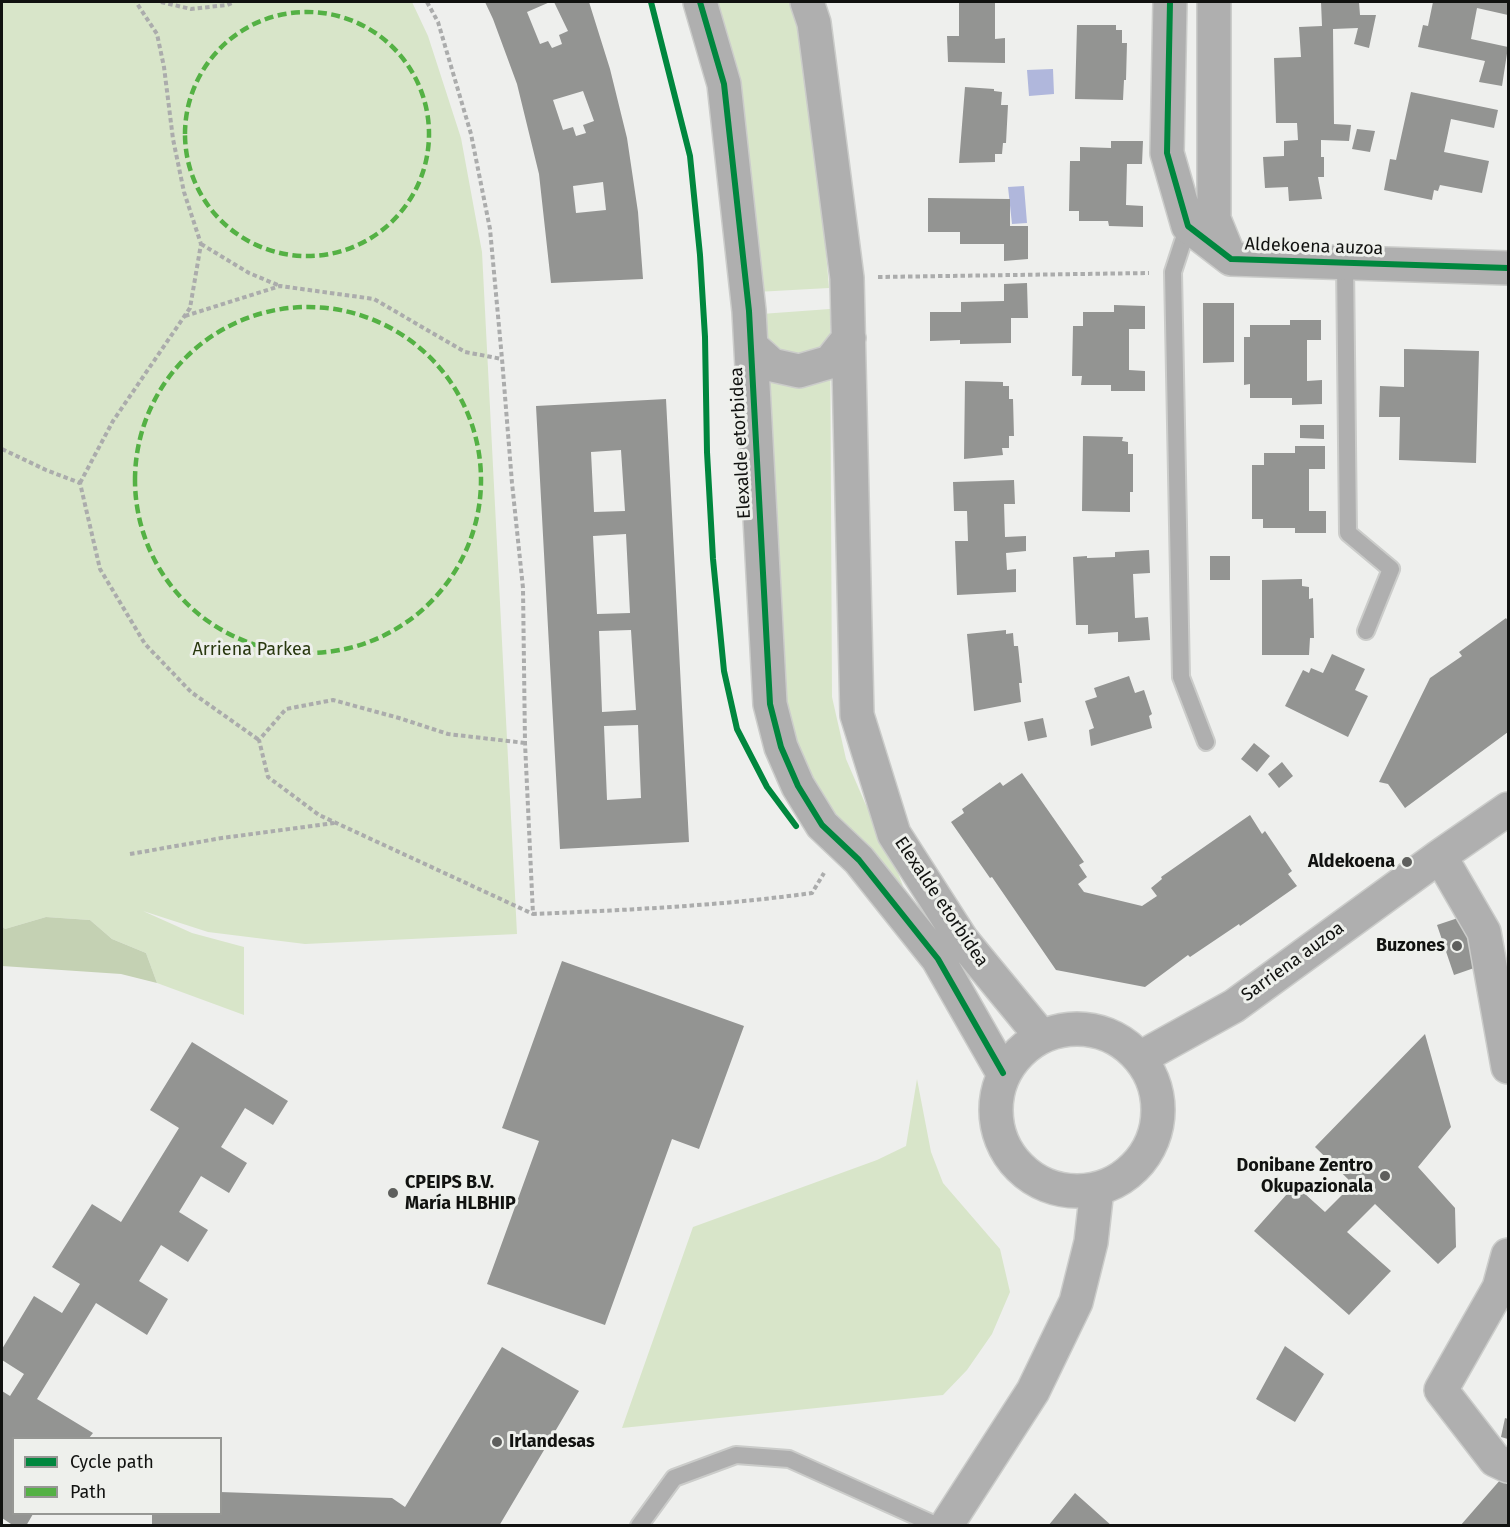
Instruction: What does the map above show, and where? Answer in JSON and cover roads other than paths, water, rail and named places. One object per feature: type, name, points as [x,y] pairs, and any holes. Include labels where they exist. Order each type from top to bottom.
[{"type":"street","name":"Elexalde etorbidea","points":[[700,2],[724,84],[749,311],[770,704],[780,747],[798,786],[822,825],[859,860],[938,959],[1003,1073]]},
{"type":"street","name":"Elexalde etorbidea","points":[[807,2],[814,23],[847,278],[857,715],[894,834],[962,940],[1041,1036]]},
{"type":"street","points":[[1170,2],[1167,153],[1188,226]]},
{"type":"street","points":[[1214,2],[1214,219],[1231,259]]},
{"type":"street","name":"Aldekoena auzoa","points":[[1188,226],[1231,259],[1504,268]]},
{"type":"street","points":[[751,346],[772,365],[800,371],[830,362],[849,338]]},
{"type":"street","name":"Sarriena auzoa","points":[[1140,1058],[1234,1006],[1440,856],[1509,809]]},
{"type":"street","points":[[1440,856],[1484,932],[1509,1067]]},
{"type":"street","points":[[1067,1029],[1094,1030],[1119,1040],[1140,1058],[1154,1081],[1159,1108],[1155,1136],[1142,1160],[1122,1178],[1097,1189],[1070,1192],[1044,1186],[1022,1171],[1010,1158],[1005,1151],[996,1125],[995,1099],[1003,1073],[1019,1052],[1041,1036],[1067,1029]]},
{"type":"street","points":[[946,1526],[1033,1391],[1076,1302],[1091,1242],[1097,1189]]},
{"type":"street","points":[[1509,1255],[1499,1288],[1440,1390],[1496,1460],[1509,1466]]},
{"type":"lane","points":[[1188,226],[1173,272],[1181,677],[1206,742]]},
{"type":"lane","points":[[1346,263],[1348,533],[1391,569],[1366,631]]},
{"type":"lane","points":[[639,1526],[674,1478],[736,1455],[789,1459],[938,1526]]},
{"type":"water","points":[[1053,69],[1054,94],[1029,96],[1027,70]]},
{"type":"water","points":[[1024,186],[1027,223],[1012,224],[1008,187]]},
{"type":"place","name":"Aldekoena","points":[[1407,862]]},
{"type":"place","name":"Buzones","points":[[1457,946]]},
{"type":"place","name":"Donibane Zentro Okupazionala","points":[[1385,1176]]},
{"type":"place","name":"CPEIPS B.V. María HLBHIP","points":[[393,1193]]},
{"type":"place","name":"Irlandesas","points":[[497,1442]]},
{"type":"park label","name":"Arriena Parkea","points":[[252,650]]}]
